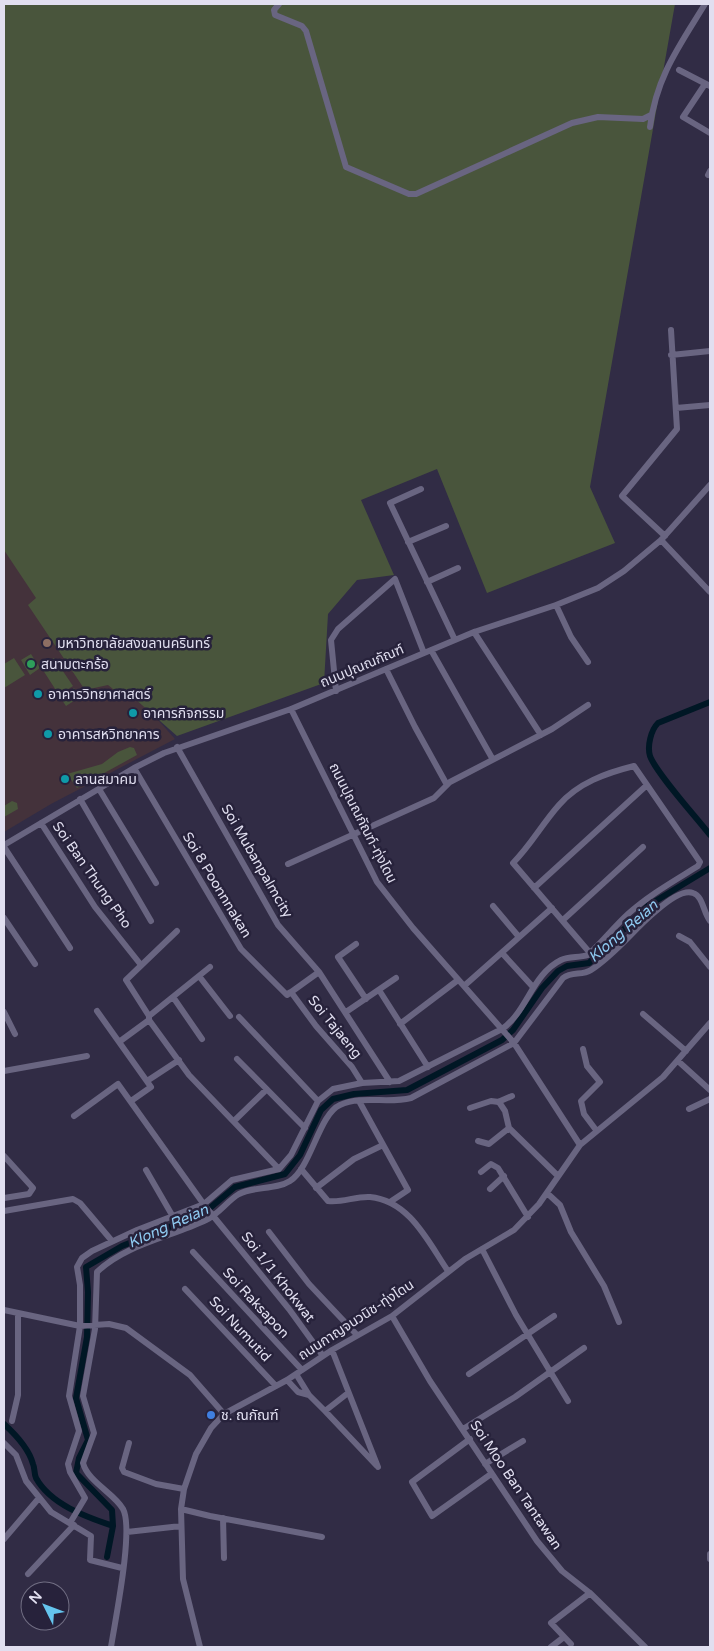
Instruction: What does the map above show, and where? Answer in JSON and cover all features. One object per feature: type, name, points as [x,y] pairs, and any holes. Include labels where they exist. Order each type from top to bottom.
[{"type":"street","points":[[279,4],[274,10],[275,15],[302,26],[306,31],[346,167],[409,194],[416,194],[572,123],[598,117],[643,119],[651,115]]},
{"type":"street","points":[[650,127],[651,115],[663,75],[674,52],[705,4]]},
{"type":"street","points":[[679,70],[708,85],[683,117],[710,133]]},
{"type":"street","points":[[671,330],[676,429],[622,496],[663,538],[710,592]]},
{"type":"street","points":[[672,355],[710,351]]},
{"type":"street","points":[[676,408],[710,405]]},
{"type":"street","name":"ถนนปุณณกัณฑ์","points":[[4,846],[134,768],[177,747],[292,709],[474,632],[585,594],[610,580],[663,538],[710,484]]},
{"type":"street","points":[[422,489],[390,503],[455,640]]},
{"type":"street","points":[[408,542],[446,526]]},
{"type":"street","points":[[427,582],[458,568]]},
{"type":"street","points":[[336,692],[331,640],[338,629],[395,579],[427,652],[492,758]]},
{"type":"street","points":[[556,605],[571,637],[588,662]]},
{"type":"street","points":[[474,632],[541,735]]},
{"type":"street","points":[[386,670],[447,785]]},
{"type":"street","points":[[288,864],[434,798],[447,785],[492,758],[541,735],[588,704]]},
{"type":"street","name":"ถนนปุณณกัณฑ์-ทุ่งโดน","points":[[292,709],[377,882],[458,980],[503,1029],[580,1145]]},
{"type":"street","name":"Soi Mubanpalmcity","points":[[177,747],[278,925],[319,972],[390,1082]]},
{"type":"street","points":[[28,1574],[72,1524],[85,1496],[70,1472],[68,1464],[79,1431],[69,1396],[80,1326],[80,1285],[76,1267],[87,1254],[112,1241],[172,1215],[204,1205],[232,1180],[279,1169],[291,1155],[318,1101],[333,1089],[362,1083],[399,1081],[503,1029],[510,1023],[533,987],[560,960],[590,953],[640,904],[700,864],[634,766],[593,780],[560,804],[529,847],[513,863],[590,953]]},
{"type":"street","name":"Soi 8 Poonnnakan","points":[[134,768],[241,949],[289,994]]},
{"type":"street","points":[[534,888],[647,785]]},
{"type":"street","points":[[99,789],[156,883]]},
{"type":"street","points":[[80,799],[151,921]]},
{"type":"street","name":"Soi Ban Thung Pho","points":[[40,823],[95,907],[141,965]]},
{"type":"street","points":[[4,846],[70,948]]},
{"type":"street","points":[[563,920],[643,847]]},
{"type":"street","points":[[111,1647],[127,1532],[123,1509],[83,1465],[94,1433],[83,1396],[95,1325],[95,1276],[98,1271],[136,1248],[212,1215],[240,1193],[290,1181],[301,1168],[332,1110],[340,1105],[359,1101],[411,1098],[446,1081],[513,1042],[562,978],[570,974],[587,973],[606,960],[638,926],[668,902],[686,892],[695,893],[701,899],[704,912],[710,921]]},
{"type":"street","points":[[493,906],[519,937]]},
{"type":"street","points":[[464,986],[552,908]]},
{"type":"street","points":[[4,918],[35,964]]},
{"type":"street","points":[[177,931],[126,980],[149,1018],[190,1076],[279,1169]]},
{"type":"street","points":[[680,936],[690,942],[710,966]]},
{"type":"street","points":[[356,944],[338,957],[366,998]]},
{"type":"street","points":[[502,953],[533,987]]},
{"type":"street","points":[[119,1042],[210,967]]},
{"type":"street","points":[[289,994],[319,972]]},
{"type":"street","points":[[199,976],[230,1016]]},
{"type":"street","points":[[346,1012],[396,978]]},
{"type":"street","points":[[400,1024],[458,980]]},
{"type":"street","points":[[379,990],[428,1067]]},
{"type":"street","name":"Soi Tajaeng","points":[[289,994],[352,1067],[362,1083]]},
{"type":"street","points":[[173,997],[202,1039]]},
{"type":"street","points":[[97,1011],[152,1087],[131,1101]]},
{"type":"street","points":[[4,1012],[16,1034]]},
{"type":"street","points":[[643,1014],[686,1051]]},
{"type":"street","points":[[239,1018],[318,1101]]},
{"type":"street","name":"ถนนกาญจนวนิช-ทุ่งโดน","points":[[200,1647],[183,1579],[181,1509],[184,1489],[203,1440],[224,1414],[287,1380],[332,1350],[392,1316],[448,1272],[482,1249],[509,1234],[528,1217],[580,1145],[657,1082],[709,1027]]},
{"type":"street","points":[[583,1049],[586,1063],[600,1082],[581,1101],[584,1114],[596,1130]]},
{"type":"street","points":[[4,1072],[86,1056]]},
{"type":"street","points":[[237,1059],[305,1128]]},
{"type":"street","points":[[147,1081],[179,1060]]},
{"type":"street","points":[[678,1061],[710,1090]]},
{"type":"street","name":"Soi 1/1 Khokwat","points":[[74,1116],[118,1084],[204,1205],[288,1309],[323,1356]]},
{"type":"street","points":[[234,1121],[266,1090]]},
{"type":"street","points":[[470,1108],[491,1101],[498,1102],[512,1096]]},
{"type":"street","points":[[689,1109],[710,1099]]},
{"type":"street","points":[[359,1101],[408,1190],[390,1202]]},
{"type":"street","points":[[498,1102],[505,1111],[509,1128],[558,1176]]},
{"type":"street","points":[[478,1141],[489,1144],[509,1128]]},
{"type":"street","points":[[316,1188],[354,1159],[384,1145]]},
{"type":"street","points":[[4,1156],[33,1188],[29,1194],[4,1198]]},
{"type":"street","points":[[481,1172],[491,1164],[498,1168],[528,1217]]},
{"type":"street","points":[[301,1168],[324,1198],[331,1202],[367,1197],[390,1202],[410,1215],[448,1272]]},
{"type":"street","points":[[146,1170],[172,1215]]},
{"type":"street","points":[[490,1189],[504,1176]]},
{"type":"street","points":[[547,1193],[560,1205],[571,1232],[604,1286],[619,1322]]},
{"type":"street","points":[[4,1210],[73,1199],[80,1203],[112,1241]]},
{"type":"street","points":[[269,1232],[309,1284],[357,1335]]},
{"type":"street","points":[[482,1249],[528,1334],[568,1401]]},
{"type":"street","name":"Soi Raksapon","points":[[193,1252],[299,1372],[309,1395]]},
{"type":"street","name":"Soi Numutid","points":[[185,1289],[276,1386]]},
{"type":"street","points":[[4,1310],[80,1326],[119,1325],[129,1329],[190,1375],[224,1414]]},
{"type":"street","points":[[12,1421],[18,1395],[18,1313]]},
{"type":"street","name":"Soi Moo Ban Tantawan","points":[[392,1316],[430,1382],[464,1428],[491,1474],[554,1562],[590,1593],[645,1647]]},
{"type":"street","points":[[469,1374],[554,1316]]},
{"type":"street","points":[[464,1428],[552,1372],[584,1348]]},
{"type":"street","points":[[287,1380],[298,1392],[309,1395],[378,1467],[332,1350]]},
{"type":"street","points":[[325,1411],[348,1393]]},
{"type":"street","points":[[470,1439],[412,1482],[432,1516],[491,1474]]},
{"type":"street","points":[[485,1464],[524,1441]]},
{"type":"street","points":[[129,1442],[122,1468],[124,1472],[156,1484],[184,1489]]},
{"type":"street","points":[[4,1444],[16,1455],[26,1481],[51,1512],[91,1536],[89,1557],[91,1562],[122,1568]]},
{"type":"street","points":[[4,1539],[39,1498]]},
{"type":"street","points":[[181,1509],[322,1537]]},
{"type":"street","points":[[223,1518],[224,1558]]},
{"type":"street","points":[[127,1532],[180,1526]]},
{"type":"street","points":[[710,1554],[710,1559]]},
{"type":"street","points":[[572,1644],[551,1623],[590,1593]]},
{"type":"street","points":[[551,1647],[564,1637]]},
{"type":"shaded area","name":"มหาวิทยาลัยสงขลานครินทร์","points":[[4,547],[175,739],[51,804],[4,832]]},
{"type":"green space","points":[[4,4],[675,4],[590,487],[615,543],[487,593],[437,469],[361,500],[394,575],[357,580],[328,614],[324,683],[177,736],[125,690],[119,694],[108,685],[85,690],[28,605],[36,598],[4,550]]},
{"type":"green space","name":"สนามตะกร้อ","points":[[31,654],[40,668],[30,675],[21,660]]},
{"type":"green space","points":[[14,658],[25,675],[4,688],[4,664]]},
{"type":"green space","points":[[54,658],[73,686],[59,695],[41,667]]},
{"type":"green space","points":[[74,688],[80,697],[66,706],[60,697]]},
{"type":"green space","points":[[130,747],[134,748],[137,755],[77,788],[67,774],[102,764],[118,752]]},
{"type":"green space","points":[[12,801],[17,803],[18,809],[4,817],[4,806]]},
{"type":"waterway","name":"Klong Reian","points":[[710,702],[658,723],[649,743],[650,756],[654,764],[677,796],[710,835]]},
{"type":"waterway","name":"Klong Reian","points":[[107,1557],[113,1526],[112,1510],[76,1473],[79,1458],[88,1440],[76,1398],[87,1337],[88,1292],[86,1267],[122,1246],[204,1213],[235,1187],[285,1174],[300,1155],[321,1110],[333,1099],[354,1094],[407,1090],[502,1040],[513,1030],[542,988],[558,971],[567,966],[589,963],[649,905],[710,868]]},
{"type":"waterway","name":"Klong Reian","points":[[4,1424],[25,1447],[34,1466],[36,1478],[51,1496],[70,1509],[113,1526]]},
{"type":"place","name":"มหาวิทยาลัยสงขลานครินทร์","points":[[47,643]]},
{"type":"place","name":"สนามตะกร้อ","points":[[31,664]]},
{"type":"place","name":"อาคารวิทยาศาสตร์","points":[[38,694]]},
{"type":"place","name":"อาคารกิจกรรม","points":[[133,713]]},
{"type":"place","name":"อาคารสหวิทยาคาร","points":[[48,734]]},
{"type":"place","name":"ลานสมาคม","points":[[65,779]]},
{"type":"place","name":"ช. ณกัณฑ์","points":[[211,1415]]}]
